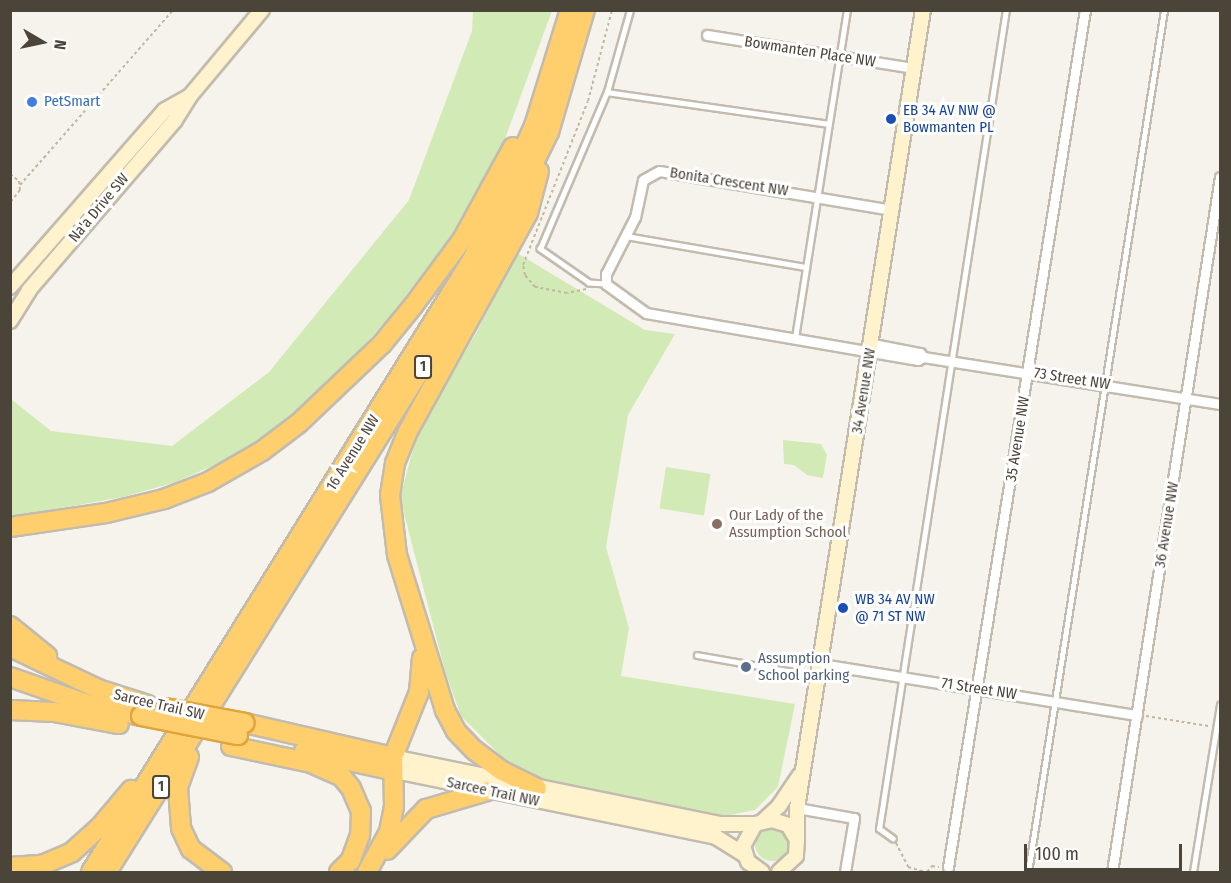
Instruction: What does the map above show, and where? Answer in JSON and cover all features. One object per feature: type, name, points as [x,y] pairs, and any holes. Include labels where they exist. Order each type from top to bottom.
[{"type":"highway","points":[[10,527],[106,513],[175,494],[208,482],[262,451],[308,416],[381,344],[462,240],[521,130],[564,10]]},
{"type":"highway","name":"16 Avenue NW","points":[[107,873],[207,701],[473,258],[531,134],[570,10]]},
{"type":"highway","name":"16 Avenue NW","points":[[91,873],[207,701],[476,281],[549,132],[585,10]]},
{"type":"highway","points":[[368,873],[384,843],[392,817],[392,764],[413,711],[422,677],[421,646],[392,527],[390,495],[395,463],[407,433],[528,213],[549,132]]},
{"type":"highway","points":[[409,597],[438,696],[456,731],[488,762],[537,788]]},
{"type":"highway","points":[[10,626],[83,681]]},
{"type":"highway","name":"Sarcee Trail SW","points":[[10,646],[113,696],[141,716]]},
{"type":"highway","name":"Sarcee Trail SW","points":[[10,677],[87,704],[238,735]]},
{"type":"highway","points":[[10,867],[53,862],[88,840],[207,701]]},
{"type":"highway","points":[[207,701],[184,769],[177,807],[181,828],[192,849],[222,873]]},
{"type":"highway","points":[[10,710],[141,716],[238,735],[342,777],[351,788],[361,811],[360,835],[351,860],[339,873]]},
{"type":"highway","name":"Sarcee Trail NW","points":[[238,735],[392,764]]},
{"type":"highway","points":[[368,873],[408,824],[426,809],[487,791]]},
{"type":"street","name":"Na'a Drive SW","points":[[10,321],[29,290],[175,120],[190,96],[262,10]]},
{"type":"street","name":"34 Avenue NW","points":[[789,868],[797,840],[797,808],[923,10]]},
{"type":"street","name":"35 Avenue NW","points":[[948,867],[979,689],[1085,10]]},
{"type":"street","name":"Bowmanten Place NW","points":[[707,35],[914,68]]},
{"type":"street","name":"Na'a Drive SW","points":[[10,287],[165,110],[190,96]]},
{"type":"street","name":"Bonita Crescent NW","points":[[606,284],[606,274],[626,236],[643,180],[659,171],[892,210]]},
{"type":"street","name":"36 Avenue NW","points":[[1112,873],[1221,177]]},
{"type":"street","name":"73 Street NW","points":[[606,284],[645,313],[870,349],[918,360],[923,357],[1221,404]]},
{"type":"street","name":"71 Street NW","points":[[820,670],[902,677],[1137,715]]},
{"type":"street","name":"Sarcee Trail NW","points":[[392,764],[537,788],[719,824],[759,822],[788,825],[797,840]]},
{"type":"street","name":"Sarcee Trail NW","points":[[392,764],[487,791],[716,837],[762,873]]},
{"type":"street","name":"34 Avenue NW","points":[[759,822],[779,806],[803,770]]},
{"type":"street","points":[[797,808],[854,818],[845,873]]},
{"type":"street","points":[[749,863],[745,838],[759,822]]},
{"type":"street","points":[[779,873],[789,868]]},
{"type":"lane","points":[[606,284],[589,283],[540,249],[608,92],[630,10]]},
{"type":"lane","points":[[795,338],[847,10]]},
{"type":"lane","points":[[893,839],[879,830],[1006,10]]},
{"type":"lane","points":[[1028,873],[1057,701],[1164,10]]},
{"type":"lane","points":[[608,92],[829,124]]},
{"type":"lane","points":[[626,236],[806,267]]},
{"type":"lane","points":[[697,655],[820,670]]},
{"type":"lane","points":[[1193,873],[1221,705]]},
{"type":"path","points":[[10,203],[19,194],[20,185],[173,10]]},
{"type":"path","points":[[10,174],[20,185]]},
{"type":"path","points":[[1137,715],[1217,727]]},
{"type":"path","points":[[893,839],[908,867],[926,873],[932,866],[948,867]]},
{"type":"green space","points":[[473,11],[552,11],[503,144],[452,235],[388,319],[329,384],[279,427],[230,458],[176,482],[123,497],[11,517],[11,399],[51,431],[172,446],[269,372],[409,200],[472,31]]},
{"type":"green space","points":[[517,253],[645,330],[675,334],[628,415],[606,547],[629,628],[621,676],[795,704],[778,787],[755,810],[725,816],[552,784],[509,764],[461,716],[445,671],[400,498],[417,434],[474,337]]},
{"type":"green space","points":[[783,440],[821,444],[827,455],[823,478],[807,475],[794,465],[784,464]]},
{"type":"green space","points":[[666,467],[710,474],[704,516],[659,508]]},
{"type":"green space","points":[[772,827],[784,832],[789,844],[784,856],[772,861],[760,856],[755,844],[760,832]]},
{"type":"place","name":"PetSmart","points":[[32,102]]},
{"type":"place","name":"EB 34 AV NW @ Bowmanten PL","points":[[891,119]]},
{"type":"place","name":"Our Lady of the Assumption School","points":[[717,524]]},
{"type":"place","name":"WB 34 AV NW @ 71 ST NW","points":[[843,608]]},
{"type":"place","name":"Assumption School parking","points":[[746,667]]}]
